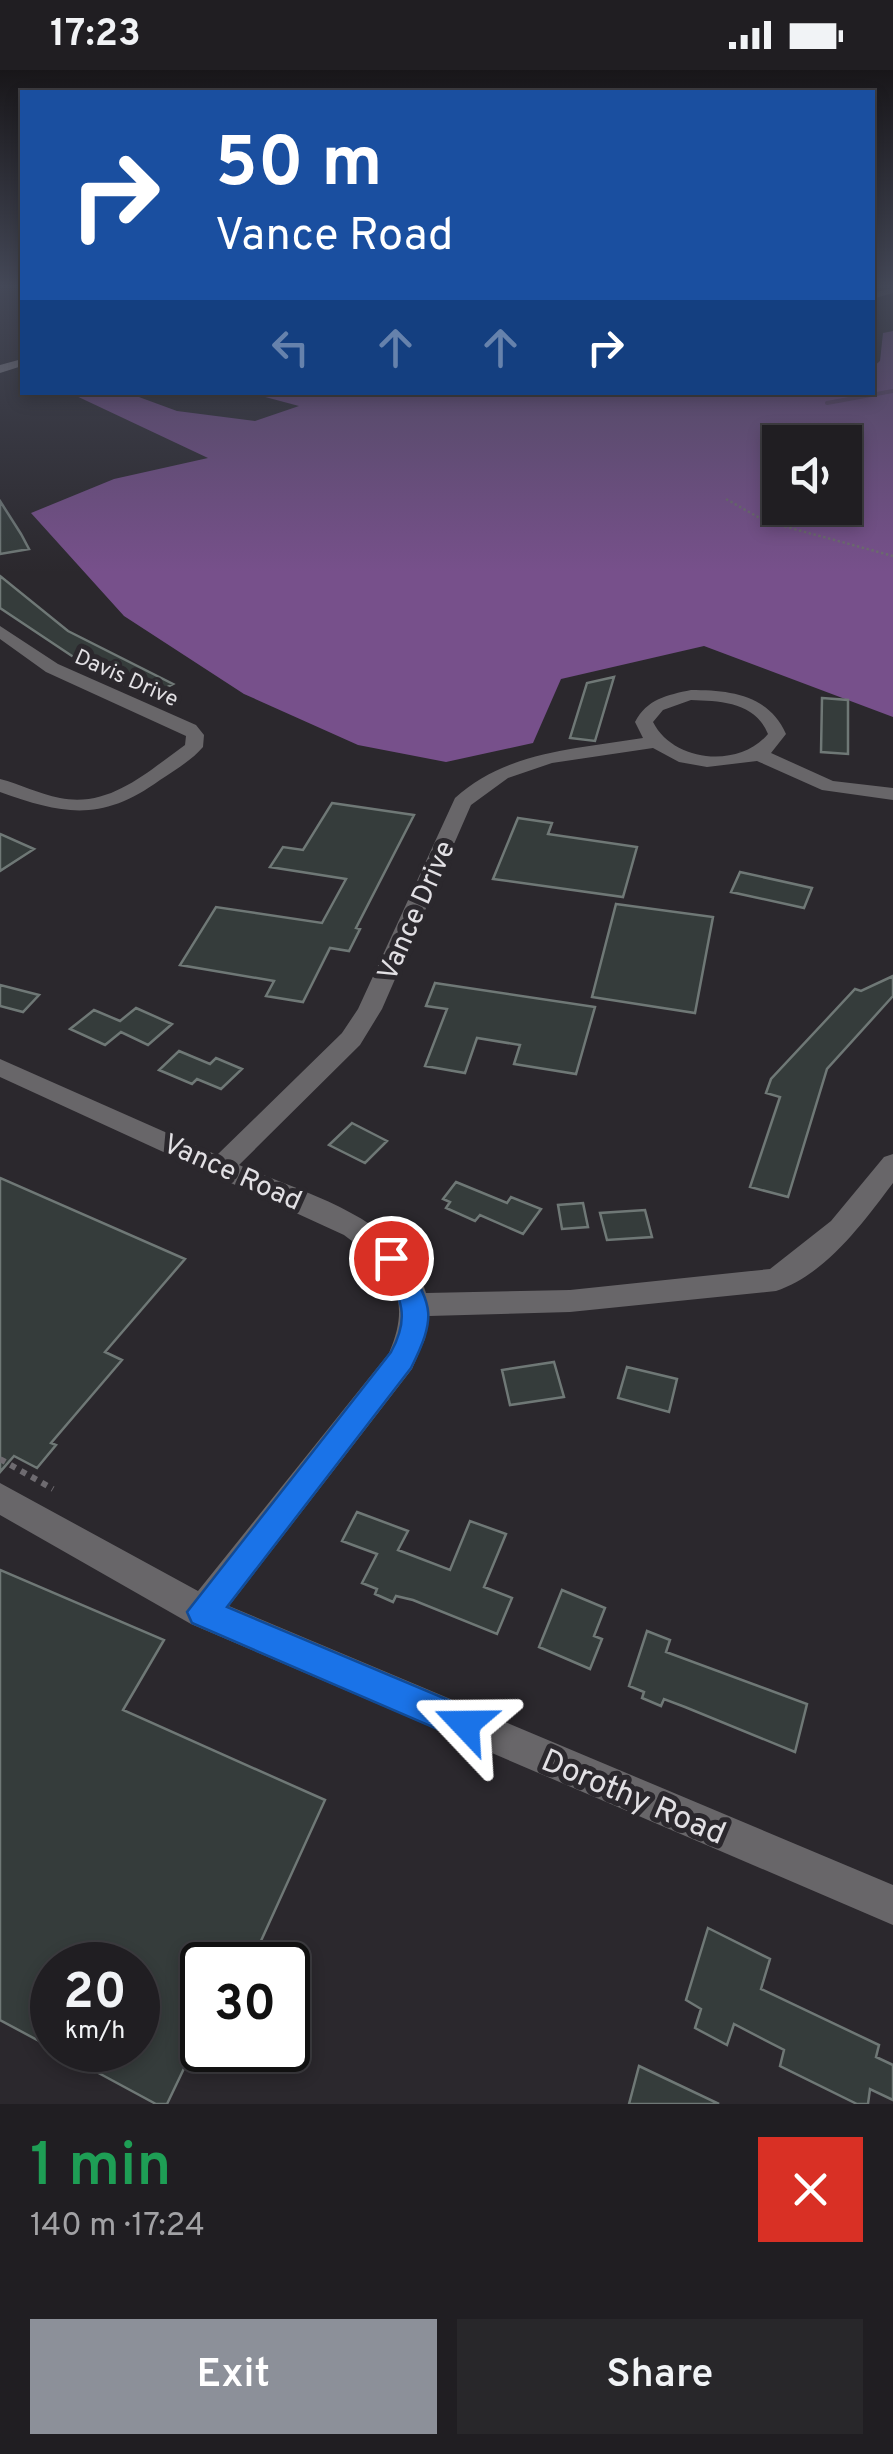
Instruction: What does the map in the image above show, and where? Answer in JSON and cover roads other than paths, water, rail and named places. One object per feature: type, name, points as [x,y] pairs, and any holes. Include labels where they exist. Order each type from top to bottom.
[{"type":"street","name":"Davis Drive","points":[[0,631],[52,668],[190,729],[195,735],[194,747],[110,804],[48,804],[0,785]]},
{"type":"street","points":[[712,695],[751,704],[775,723],[778,734],[773,744],[742,759],[703,760],[667,750],[654,742],[644,722],[657,705],[672,698],[712,695]]},
{"type":"street","name":"Vance Drive","points":[[222,1165],[351,1039],[370,1009],[462,802],[476,786],[536,762],[654,742]]},
{"type":"street","points":[[758,754],[829,786],[893,794]]},
{"type":"street","name":"Vance Road","points":[[0,1067],[329,1214],[376,1243],[404,1276],[416,1305]]},
{"type":"street","points":[[203,1612],[401,1360],[414,1334],[416,1305],[570,1301],[776,1280],[805,1263],[841,1231],[893,1164]]},
{"type":"street","name":"Dorothy Road","points":[[0,1498],[203,1612],[893,1906]]},
{"type":"waterway","points":[[875,394],[893,391]]},
{"type":"waterway","points":[[827,403],[871,395]]}]
